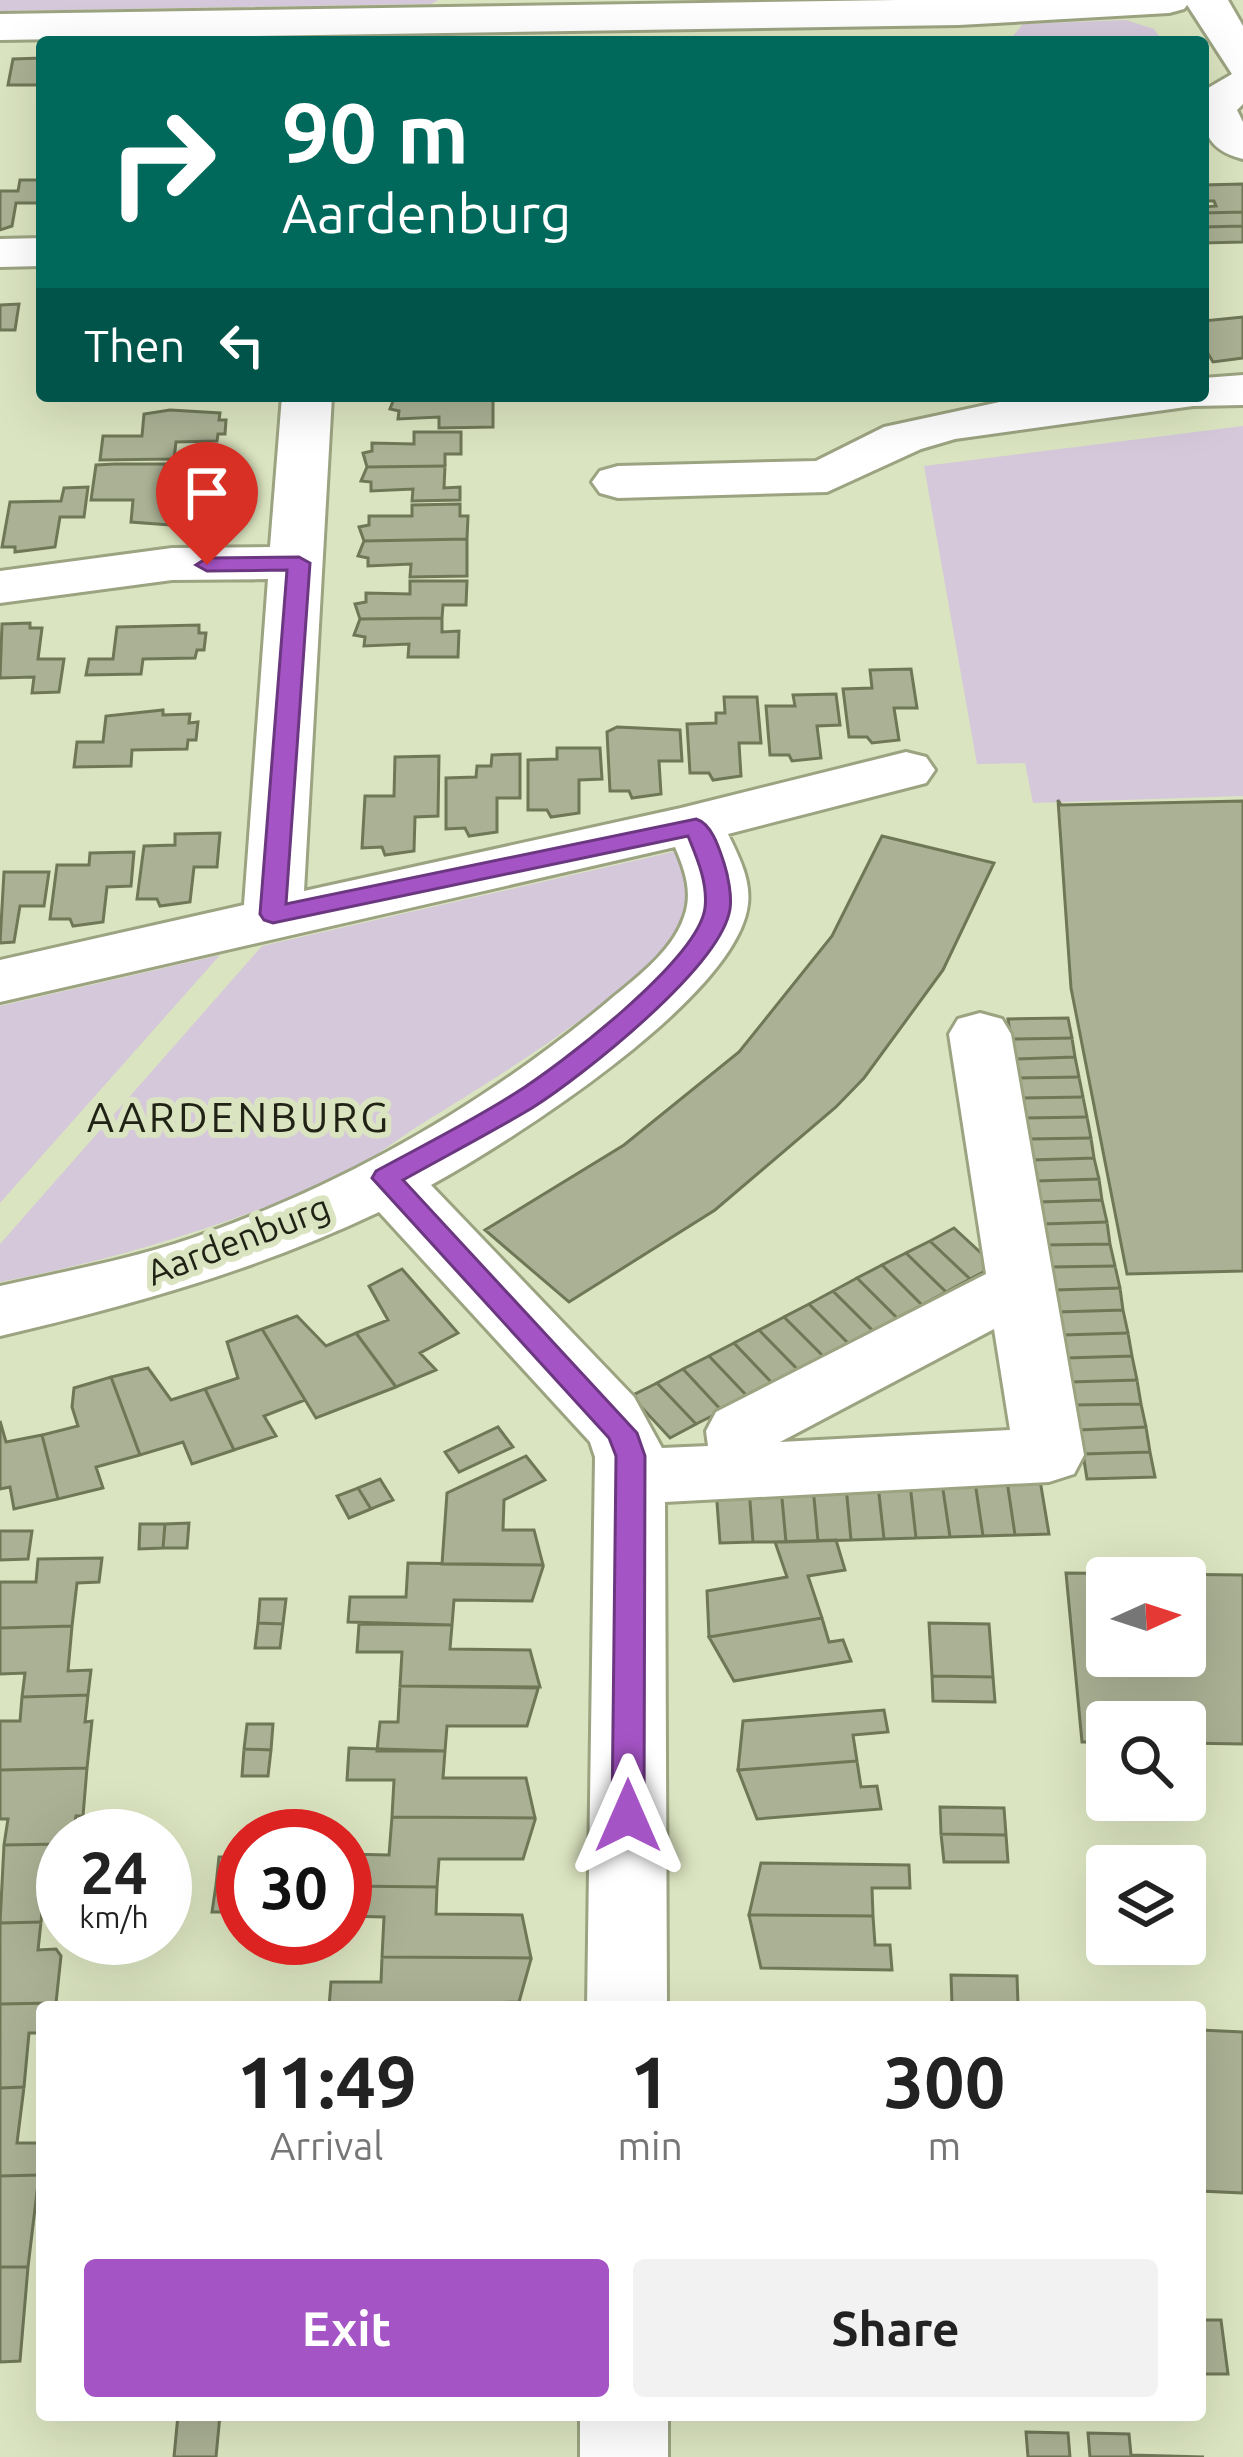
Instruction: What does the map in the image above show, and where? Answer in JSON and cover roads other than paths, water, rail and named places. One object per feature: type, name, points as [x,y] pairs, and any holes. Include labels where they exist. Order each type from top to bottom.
[{"type":"street","points":[[0,28],[330,33],[489,11],[636,30],[778,7],[958,12],[1169,0]]},
{"type":"street","points":[[1206,0],[1243,64]]},
{"type":"street","points":[[1243,85],[1220,99],[1214,110],[1227,135],[1243,145]]},
{"type":"street","points":[[0,253],[36,252]]},
{"type":"street","points":[[1209,393],[1243,390]]},
{"type":"street","points":[[273,914],[314,573],[307,402]]},
{"type":"street","points":[[618,482],[827,476],[850,459],[955,423],[1125,402]]},
{"type":"street","points":[[0,586],[172,564],[314,573]]},
{"type":"street","points":[[0,981],[273,914],[696,827],[906,770]]},
{"type":"street","name":"Aardenburg","points":[[0,1311],[180,1267],[281,1229],[386,1178],[526,1100],[602,1042],[672,978],[703,940],[718,909],[714,868],[696,827]]},
{"type":"street","points":[[631,1477],[1049,1455],[980,1034]]},
{"type":"street","points":[[386,1178],[622,1433],[631,1477],[627,2001]]},
{"type":"street","points":[[746,1472],[740,1431],[1021,1285]]},
{"type":"street","points":[[624,2421],[624,2457]]},
{"type":"district","name":"AARDENBURG","points":[[239,1116]]}]
